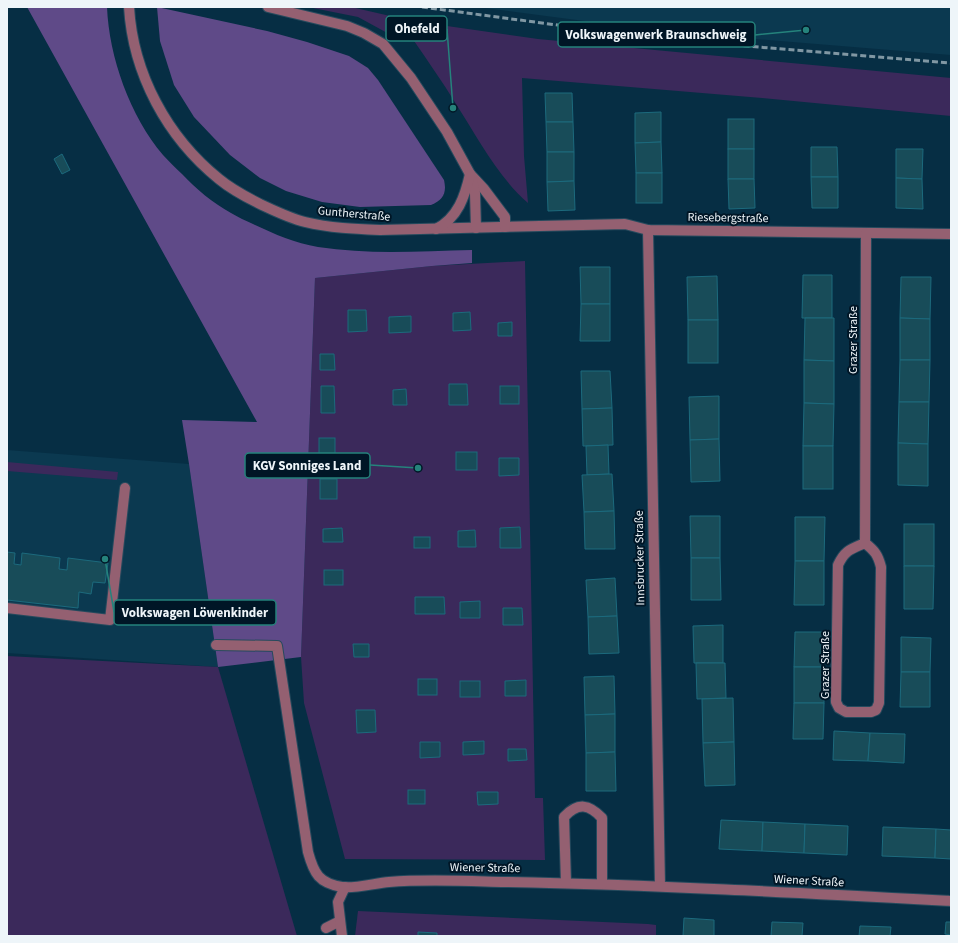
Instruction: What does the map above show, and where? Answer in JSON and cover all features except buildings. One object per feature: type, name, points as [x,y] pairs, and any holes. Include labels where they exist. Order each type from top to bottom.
[{"type":"street","name":"Guntherstraße","points":[[129,7],[136,55],[152,95],[176,135],[196,158],[219,179],[245,196],[277,212],[312,223],[342,228],[380,230],[505,227]]},
{"type":"street","points":[[268,7],[347,26],[364,33],[382,44],[411,78],[447,132],[470,174],[475,193],[476,228]]},
{"type":"street","points":[[470,174],[484,188],[505,217],[505,227]]},
{"type":"street","points":[[436,229],[447,222],[456,212],[464,197],[470,174]]},
{"type":"street","name":"Riesebergstraße","points":[[505,227],[625,224],[648,230],[951,234]]},
{"type":"street","name":"Innsbrucker Straße","points":[[648,230],[660,886]]},
{"type":"street","name":"Grazer Straße","points":[[865,543],[851,549],[842,556],[838,565],[836,702],[839,708],[846,712],[871,712],[876,710],[879,703],[881,567],[879,557],[865,543],[866,233]]},
{"type":"street","points":[[7,608],[110,620],[125,488]]},
{"type":"street","name":"Wiener Straße","points":[[216,646],[277,646],[310,859],[312,867],[318,876],[328,883],[345,887],[388,882],[438,880],[602,884],[951,901]]},
{"type":"street","points":[[566,883],[564,816],[571,809],[583,806],[595,810],[602,818],[602,884]]},
{"type":"street","points":[[342,936],[338,902],[345,887]]},
{"type":"street","points":[[326,928],[340,921]]},
{"type":"shaded area","points":[[27,7],[107,7],[112,46],[123,85],[131,104],[151,139],[163,155],[193,185],[218,205],[234,214],[285,238],[318,247],[376,252],[472,250],[472,263],[315,278],[301,657],[218,667],[182,420],[257,422]]},
{"type":"shaded area","points":[[157,7],[267,31],[307,42],[349,56],[368,68],[378,80],[444,180],[445,189],[443,196],[439,201],[431,205],[360,207],[322,202],[286,191],[260,178],[230,155],[194,117],[174,85],[160,41]]},
{"type":"shaded area","points":[[313,7],[351,7],[412,21],[538,39],[951,78],[951,116],[762,98],[522,78],[524,156],[528,203],[497,169],[412,38],[391,35],[358,17]]},
{"type":"shaded area","points":[[478,7],[951,7],[951,55],[730,37],[592,22]]},
{"type":"shaded area","points":[[525,261],[535,798],[543,798],[545,860],[345,859],[304,703],[301,657],[315,278],[432,266]]},
{"type":"shaded area","points":[[7,450],[189,464],[218,667],[7,653]]},
{"type":"shaded area","points":[[7,462],[118,472],[117,480],[7,471]]},
{"type":"shaded area","points":[[7,656],[218,667],[297,936],[7,936]]},
{"type":"shaded area","points":[[358,911],[648,924],[656,925],[656,936],[355,936]]},
{"type":"railway","points":[[422,7],[617,33],[733,45],[951,63]]},
{"type":"place","name":"Volkswagenwerk Braunschweig","points":[[806,30]]},
{"type":"place","name":"Ohefeld","points":[[453,108]]},
{"type":"place","name":"KGV Sonniges Land","points":[[418,468]]},
{"type":"place","name":"Volkswagen Löwenkinder","points":[[105,559]]}]
